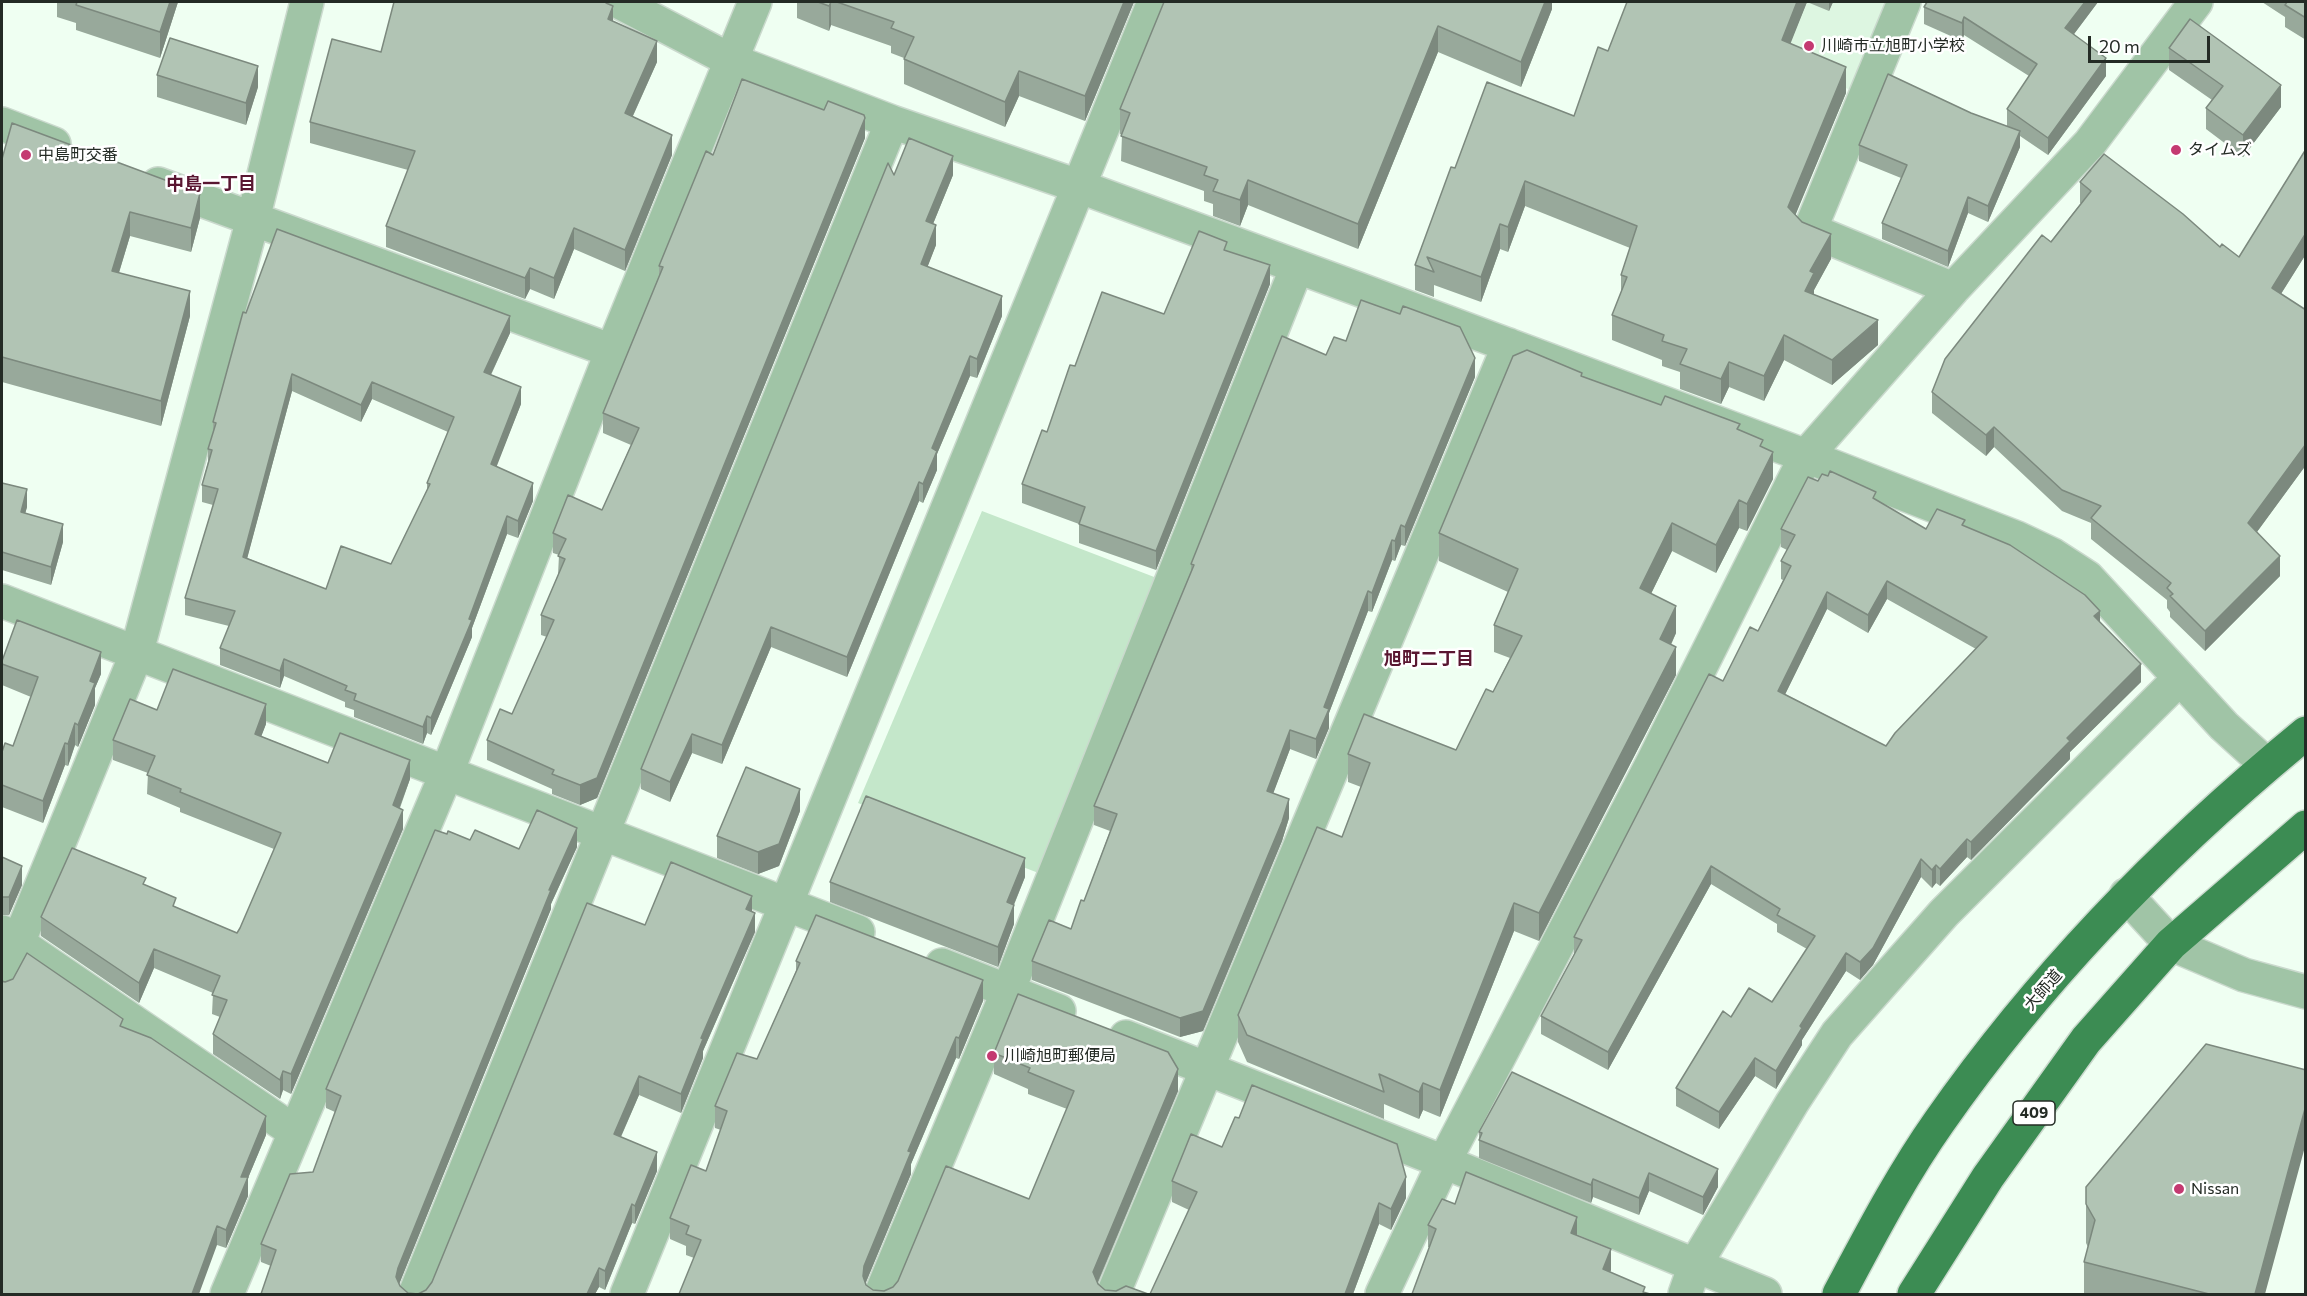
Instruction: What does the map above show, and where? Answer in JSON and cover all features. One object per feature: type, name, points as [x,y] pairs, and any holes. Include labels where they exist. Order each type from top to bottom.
[{"type":"highway","name":"大師道","points":[[1839,1294],[1877,1222],[1938,1123],[2042,990],[2127,895],[2267,765],[2306,733]]},
{"type":"highway","name":"409","points":[[1914,1294],[1988,1177],[2086,1040],[2171,944],[2306,826]]},
{"type":"street","points":[[2,982],[10,937],[136,655],[253,219],[307,2]]},
{"type":"street","points":[[619,2],[730,60],[892,122],[1078,186],[1509,345],[2017,538],[2052,555],[2087,578],[2224,726],[2267,765]]},
{"type":"street","points":[[227,1294],[447,772],[612,351],[755,2]]},
{"type":"street","points":[[627,1294],[784,904],[1154,2]]},
{"type":"street","points":[[1904,2],[1810,230],[1953,289]]},
{"type":"street","points":[[1382,1294],[1444,1162],[1653,762],[1806,456],[1953,289],[2090,143],[2196,2]]},
{"type":"street","points":[[415,1294],[892,122]]},
{"type":"street","points":[[2,124],[78,153]]},
{"type":"street","points":[[133,174],[612,351]]},
{"type":"street","points":[[881,1294],[1008,991],[1297,267]]},
{"type":"street","points":[[1113,1294],[1509,345]]},
{"type":"street","points":[[2,601],[136,655],[447,772],[880,941]]},
{"type":"street","points":[[1690,1280],[1792,1103],[1837,1034],[1944,913],[2180,679]]},
{"type":"street","points":[[2127,895],[2171,944],[2244,975],[2306,992]]},
{"type":"street","points":[[10,937],[295,1132]]},
{"type":"street","points":[[912,954],[1444,1162],[1690,1280],[1765,1294]]},
{"type":"shaded area","name":"川崎市立旭町小学校","points":[[1642,2],[1889,2],[1853,91]]},
{"type":"shaded area","points":[[982,511],[1162,580],[1041,874],[858,803]]},
{"type":"building","points":[[77,2],[170,2],[160,32],[76,5]]},
{"type":"building","points":[[394,2],[607,2],[613,6],[608,19],[657,41],[625,113],[672,135],[625,250],[574,228],[554,278],[530,268],[525,278],[386,226],[415,151],[310,122],[332,39],[381,52]]},
{"type":"building","points":[[818,2],[831,2],[829,6]]},
{"type":"building","points":[[837,2],[1124,2],[1085,96],[1019,71],[1005,102],[904,59],[914,37],[891,28],[894,22]]},
{"type":"building","points":[[1164,2],[1545,2],[1521,62],[1438,26],[1358,224],[1248,180],[1240,200],[1213,191],[1218,180],[1204,175],[1207,167],[1121,136],[1130,113],[1120,109]]},
{"type":"building","points":[[1627,2],[1797,2],[1782,40],[1846,67],[1788,207],[1802,222],[1831,234],[1810,271],[1814,273],[1805,291],[1878,320],[1832,360],[1784,335],[1764,376],[1729,362],[1721,379],[1680,364],[1687,349],[1662,341],[1664,335],[1612,315],[1627,277],[1621,275],[1637,226],[1525,181],[1508,227],[1500,224],[1481,277],[1427,257],[1434,272],[1415,265],[1451,167],[1455,168],[1487,82],[1574,116],[1598,47],[1608,51]]},
{"type":"building","points":[[1927,2],[2085,2],[2065,28],[2106,58],[2048,138],[2007,109],[2037,64],[1964,17],[1962,23],[1924,7]]},
{"type":"building","points":[[2287,2],[2306,2],[2306,18],[2285,5]]},
{"type":"building","points":[[2190,19],[2281,85],[2243,135],[2206,108],[2223,86],[2169,48]]},
{"type":"building","points":[[170,38],[258,66],[246,103],[157,75]]},
{"type":"building","points":[[1888,74],[1971,113],[2020,131],[1988,206],[1968,197],[1948,251],[1882,223],[1907,165],[1859,145]]},
{"type":"building","points":[[742,79],[824,110],[828,101],[864,115],[865,118],[597,778],[580,785],[552,774],[554,770],[487,740],[500,709],[512,714],[554,620],[541,615],[565,559],[558,556],[566,539],[553,533],[568,495],[602,510],[639,428],[603,413],[663,267],[659,266],[706,151],[713,155]]},
{"type":"building","points":[[12,123],[200,193],[191,228],[130,212],[112,271],[190,291],[161,401],[2,357],[2,159]]},
{"type":"building","points":[[909,138],[953,156],[926,221],[936,225],[921,264],[1002,296],[977,359],[970,356],[932,448],[937,451],[923,484],[919,482],[847,657],[771,627],[722,745],[692,734],[670,782],[641,769],[888,163],[894,175]]},
{"type":"building","points":[[2306,149],[2306,233],[2272,288],[2306,310],[2306,444],[2248,523],[2280,556],[2205,631],[2170,596],[2173,594],[2167,588],[2171,583],[2091,518],[2101,506],[2062,490],[1994,427],[1986,435],[1932,392],[1945,359],[2042,235],[2051,242],[2091,191],[2080,182],[2104,154],[2183,214],[2220,247],[2222,244],[2239,257]]},
{"type":"building","points":[[277,229],[510,316],[484,372],[521,387],[491,464],[533,483],[518,521],[507,516],[469,619],[472,620],[431,718],[427,716],[423,727],[354,700],[356,694],[345,690],[347,686],[284,659],[280,671],[220,648],[235,611],[185,598],[218,489],[202,485],[212,450],[208,449],[216,423],[213,422],[243,312],[246,313]],"holes":[[[292,374],[361,405],[372,382],[454,417],[427,483],[430,484],[391,564],[341,546],[326,589],[243,557]]]},
{"type":"building","points":[[1199,231],[1227,242],[1224,250],[1270,265],[1156,551],[1079,524],[1085,507],[1022,484],[1042,430],[1047,432],[1070,365],[1075,366],[1102,292],[1164,314]]},
{"type":"building","points":[[1361,300],[1400,314],[1403,306],[1460,327],[1475,358],[1405,527],[1401,525],[1395,541],[1392,540],[1372,593],[1368,591],[1324,707],[1329,709],[1316,739],[1290,730],[1267,791],[1289,799],[1282,822],[1203,1011],[1180,1018],[1032,961],[1049,920],[1071,929],[1081,900],[1084,901],[1117,814],[1094,806],[1194,565],[1191,564],[1282,336],[1326,355],[1334,337],[1346,341]]},
{"type":"building","points":[[1527,350],[1582,373],[1581,376],[1661,405],[1665,396],[1740,424],[1737,429],[1763,440],[1760,446],[1773,452],[1747,504],[1739,500],[1716,545],[1672,523],[1640,588],[1676,606],[1660,639],[1676,647],[1539,913],[1514,903],[1440,1090],[1423,1083],[1419,1092],[1379,1074],[1384,1092],[1247,1035],[1238,1015],[1317,827],[1342,837],[1370,763],[1348,754],[1364,714],[1456,750],[1486,689],[1493,692],[1522,636],[1494,625],[1518,569],[1439,533],[1513,356]]},
{"type":"building","points":[[1830,471],[1876,492],[1873,498],[1926,529],[1937,509],[1965,520],[1962,525],[2010,545],[2085,595],[2100,611],[2094,616],[2141,664],[2067,738],[2070,741],[1971,842],[1967,839],[1940,869],[1936,865],[1932,870],[1921,859],[1873,948],[1860,962],[1846,953],[1800,1026],[1802,1028],[1776,1071],[1755,1058],[1719,1112],[1676,1088],[1723,1011],[1731,1017],[1749,988],[1772,1002],[1815,936],[1777,915],[1780,909],[1711,866],[1608,1052],[1541,1016],[1582,940],[1574,937],[1709,674],[1723,681],[1750,627],[1758,631],[1791,566],[1781,561],[1795,535],[1781,529],[1808,477],[1818,481],[1822,474],[1828,476]],"holes":[[[1887,581],[1987,637],[1895,733],[1886,746],[1778,691],[1827,592],[1868,615]]]},
{"type":"building","points":[[2,483],[27,489],[21,512],[63,524],[51,567],[2,552]]},
{"type":"building","points":[[17,620],[101,652],[90,681],[95,683],[78,725],[75,723],[68,744],[65,743],[43,801],[2,785],[2,752],[5,743],[13,746],[38,677],[2,664]]},
{"type":"building","points":[[173,669],[266,704],[255,734],[328,763],[340,733],[410,760],[393,805],[403,810],[291,1074],[283,1071],[280,1080],[213,1034],[227,1000],[212,995],[220,976],[154,949],[139,983],[41,917],[72,848],[146,878],[143,884],[176,898],[173,906],[237,933],[240,928],[281,833],[180,792],[181,789],[147,775],[155,756],[113,740],[130,699],[157,710]]},
{"type":"building","points":[[746,767],[800,789],[779,844],[758,852],[717,836]]},
{"type":"building","points":[[866,796],[1025,858],[1007,902],[1014,905],[998,947],[830,882]]},
{"type":"building","points":[[537,810],[577,828],[549,890],[551,890],[398,1268],[396,1277],[400,1286],[408,1293],[418,1294],[261,1294],[276,1250],[261,1244],[290,1174],[313,1172],[341,1096],[326,1089],[435,830],[447,834],[448,831],[470,840],[475,830],[519,849]]},
{"type":"building","points":[[2,857],[22,866],[9,897],[2,897]]},
{"type":"building","points":[[671,862],[752,896],[746,909],[755,913],[701,1038],[703,1039],[681,1094],[639,1076],[614,1134],[657,1152],[635,1206],[632,1204],[605,1271],[599,1268],[587,1294],[418,1294],[426,1290],[432,1282],[587,903],[645,925]]},
{"type":"building","points":[[816,915],[983,980],[959,1038],[956,1037],[908,1151],[911,1152],[864,1266],[863,1276],[866,1285],[873,1290],[884,1291],[893,1287],[898,1281],[946,1166],[1029,1199],[1074,1091],[1028,1072],[1030,1068],[994,1053],[1018,994],[1168,1052],[1178,1069],[1093,1272],[1098,1284],[1105,1290],[1116,1291],[1126,1286],[1148,1294],[679,1294],[701,1240],[686,1234],[689,1226],[670,1218],[691,1165],[706,1171],[727,1111],[715,1106],[737,1053],[757,1059],[800,963],[796,961]]},
{"type":"building","points":[[27,953],[123,1019],[120,1026],[151,1038],[266,1116],[241,1177],[248,1177],[226,1230],[217,1226],[192,1294],[2,1294],[2,981],[13,979]]},
{"type":"building","points":[[2206,1044],[2306,1070],[2306,1105],[2255,1294],[2209,1294],[2084,1262],[2095,1220],[2086,1204],[2086,1187]]},
{"type":"building","points":[[1512,1072],[1718,1169],[1703,1197],[1649,1173],[1639,1198],[1593,1179],[1591,1185],[1479,1140],[1482,1133],[1479,1132]]},
{"type":"building","points":[[1252,1085],[1397,1144],[1406,1177],[1391,1209],[1379,1203],[1345,1294],[1150,1294],[1197,1192],[1172,1181],[1191,1134],[1222,1147],[1235,1117],[1239,1118]]},
{"type":"building","points":[[1466,1172],[1577,1217],[1571,1233],[1611,1249],[1603,1269],[1645,1287],[1643,1292],[1650,1294],[1412,1294],[1436,1229],[1428,1225],[1442,1199],[1455,1204]]},
{"type":"place","name":"川崎市立旭町小学校","points":[[1809,46]]},
{"type":"place","name":"タイムズ","points":[[2176,150]]},
{"type":"place","name":"中島町交番","points":[[26,155]]},
{"type":"place","name":"川崎旭町郵便局","points":[[992,1056]]},
{"type":"place","name":"Nissan","points":[[2179,1189]]},
{"type":"district","name":"中島一丁目","points":[[211,184]]},
{"type":"district","name":"旭町二丁目","points":[[1429,659]]}]
